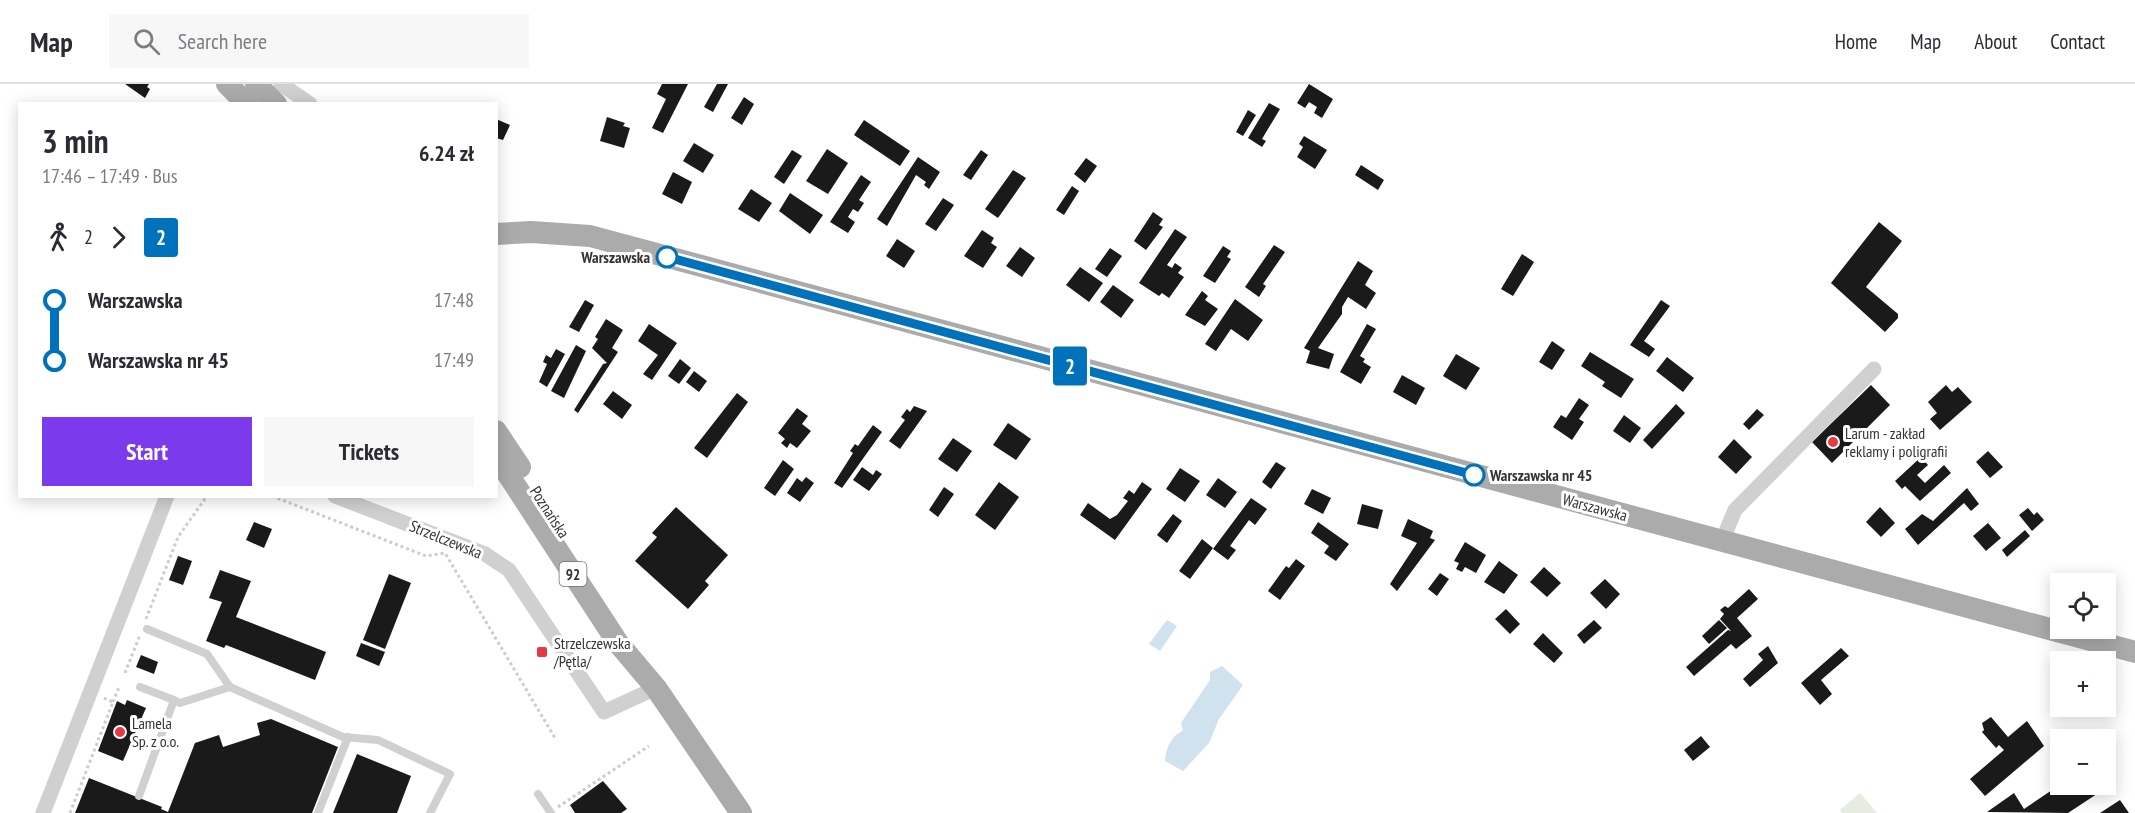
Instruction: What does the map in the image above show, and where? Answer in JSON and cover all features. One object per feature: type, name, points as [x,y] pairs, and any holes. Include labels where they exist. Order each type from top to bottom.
[{"type":"main road","points":[[227,84],[245,102]]},
{"type":"main road","points":[[256,84],[274,102]]},
{"type":"main road","name":"Warszawska","points":[[498,234],[559,233],[590,236],[2135,652]]},
{"type":"main road","name":"Poznańska","points":[[498,433],[629,634],[656,688]]},
{"type":"main road","name":"Poznańska","points":[[498,459],[618,643],[656,688],[741,813]]},
{"type":"street","points":[[281,84],[307,102]]},
{"type":"street","points":[[1722,541],[1735,510],[1874,369]]},
{"type":"street","points":[[43,813],[166,498]]},
{"type":"street","name":"Strzelczewska","points":[[340,498],[485,554],[509,570],[604,712],[656,688]]},
{"type":"lane","points":[[144,631],[207,654],[230,687],[348,737],[378,741],[450,774],[430,813]]},
{"type":"lane","points":[[140,687],[180,703],[230,687]]},
{"type":"lane","points":[[139,796],[174,700]]},
{"type":"lane","points":[[318,813],[348,737]]},
{"type":"lane","points":[[538,794],[551,812]]},
{"type":"path","points":[[146,619],[178,537],[206,498]]},
{"type":"path","points":[[277,498],[426,556],[445,553],[555,738]]},
{"type":"path","points":[[125,673],[144,631]]},
{"type":"path","points":[[70,813],[119,687]]},
{"type":"path","points":[[99,696],[113,702]]},
{"type":"path","points":[[551,812],[649,746]]},
{"type":"shaded area","points":[[1860,793],[1877,813],[1842,813],[1840,810]]},
{"type":"water","points":[[1167,620],[1177,626],[1160,651],[1149,644]]},
{"type":"water","points":[[1222,666],[1243,685],[1219,719],[1209,743],[1183,771],[1165,761],[1168,747],[1172,739],[1183,731],[1181,723],[1210,680],[1210,672]]},
{"type":"building","points":[[125,84],[149,84],[147,87],[150,89],[145,98]]},
{"type":"building","points":[[662,84],[688,84],[663,133],[652,128],[666,99],[657,94]]},
{"type":"building","points":[[717,84],[728,84],[713,112],[704,107]]},
{"type":"building","points":[[1309,84],[1333,99],[1322,118],[1314,113],[1317,107],[1309,102],[1305,108],[1297,103]]},
{"type":"building","points":[[744,97],[754,104],[742,125],[731,118]]},
{"type":"building","points":[[1269,103],[1280,109],[1262,139],[1266,141],[1262,147],[1248,138]]},
{"type":"building","points":[[1248,110],[1256,115],[1243,136],[1236,132]]},
{"type":"building","points":[[607,117],[625,123],[623,126],[630,128],[624,148],[600,141]]},
{"type":"building","points":[[498,120],[510,125],[503,140],[498,139]]},
{"type":"building","points":[[864,120],[910,151],[900,166],[854,135]]},
{"type":"building","points":[[1304,136],[1327,150],[1315,169],[1297,157],[1303,147],[1299,144]]},
{"type":"building","points":[[694,143],[714,155],[703,173],[683,161]]},
{"type":"building","points":[[827,149],[848,163],[828,194],[806,181]]},
{"type":"building","points":[[792,150],[802,156],[784,184],[774,177]]},
{"type":"building","points":[[981,150],[988,155],[971,180],[963,175]]},
{"type":"building","points":[[918,157],[940,172],[929,189],[924,185],[926,182],[916,175],[887,226],[877,219]]},
{"type":"building","points":[[1086,158],[1097,166],[1085,183],[1074,174]]},
{"type":"building","points":[[1361,165],[1384,180],[1378,190],[1355,175]]},
{"type":"building","points":[[1013,170],[1026,178],[998,218],[985,209]]},
{"type":"building","points":[[673,172],[692,182],[682,204],[662,194]]},
{"type":"building","points":[[861,175],[871,182],[859,200],[864,203],[858,212],[853,209],[848,217],[855,222],[848,233],[830,222]]},
{"type":"building","points":[[1072,186],[1079,191],[1064,215],[1056,210]]},
{"type":"building","points":[[751,189],[772,203],[759,222],[738,209]]},
{"type":"building","points":[[790,193],[823,215],[810,234],[779,211]]},
{"type":"building","points":[[943,198],[954,205],[936,231],[925,224]]},
{"type":"building","points":[[1153,212],[1163,219],[1159,225],[1163,227],[1146,250],[1134,241]]},
{"type":"building","points":[[1879,222],[1902,241],[1866,287],[1898,314],[1898,318],[1885,332],[1831,283]]},
{"type":"building","points":[[1175,229],[1187,237],[1167,265],[1172,268],[1175,263],[1182,268],[1178,273],[1184,277],[1169,298],[1162,293],[1159,296],[1139,283]]},
{"type":"building","points":[[982,230],[994,238],[991,243],[997,247],[983,268],[964,256]]},
{"type":"building","points":[[897,239],[915,251],[904,268],[886,256]]},
{"type":"building","points":[[1274,245],[1285,252],[1263,284],[1266,286],[1259,297],[1245,287]]},
{"type":"building","points":[[1223,246],[1231,251],[1227,257],[1231,259],[1215,283],[1203,276]]},
{"type":"building","points":[[1020,247],[1035,258],[1022,277],[1006,266]]},
{"type":"building","points":[[1110,248],[1122,256],[1107,277],[1095,269]]},
{"type":"building","points":[[1522,254],[1534,262],[1513,296],[1501,289]]},
{"type":"building","points":[[1358,261],[1373,271],[1365,285],[1376,293],[1366,309],[1348,297],[1342,307],[1342,314],[1318,348],[1334,354],[1329,369],[1306,363],[1310,351],[1304,348]]},
{"type":"building","points":[[1080,267],[1103,283],[1089,302],[1066,285]]},
{"type":"building","points":[[1113,285],[1134,300],[1121,318],[1100,302]]},
{"type":"building","points":[[1202,291],[1208,296],[1205,300],[1218,309],[1205,326],[1185,315]]},
{"type":"building","points":[[1235,299],[1263,320],[1248,341],[1231,329],[1216,351],[1205,344]]},
{"type":"building","points":[[585,300],[594,305],[579,332],[569,327]]},
{"type":"building","points":[[1661,300],[1670,306],[1644,341],[1655,349],[1649,357],[1630,345]]},
{"type":"building","points":[[606,319],[623,330],[612,348],[618,352],[578,413],[574,410],[603,364],[607,363],[592,348],[598,339],[595,337]]},
{"type":"building","points":[[649,324],[677,343],[652,380],[643,374],[658,355],[638,341]]},
{"type":"building","points":[[1367,324],[1376,329],[1360,356],[1365,359],[1363,362],[1371,367],[1361,384],[1340,372]]},
{"type":"building","points":[[1552,341],[1565,350],[1552,370],[1539,362]]},
{"type":"building","points":[[576,345],[586,351],[564,398],[551,391]]},
{"type":"building","points":[[556,349],[565,354],[547,387],[539,382],[547,364],[543,362],[546,355],[551,358]]},
{"type":"building","points":[[1590,352],[1634,379],[1621,398],[1602,386],[1605,382],[1581,366]]},
{"type":"building","points":[[1456,354],[1480,368],[1466,390],[1443,376]]},
{"type":"building","points":[[1667,357],[1694,378],[1683,392],[1656,371]]},
{"type":"building","points":[[680,359],[691,368],[679,384],[668,376]]},
{"type":"building","points":[[694,371],[707,381],[699,392],[686,382]]},
{"type":"building","points":[[1402,375],[1425,388],[1416,405],[1393,392]]},
{"type":"building","points":[[1871,385],[1890,405],[1832,463],[1812,442]]},
{"type":"building","points":[[1946,385],[1952,392],[1958,387],[1972,402],[1940,430],[1930,419],[1937,413],[1928,402]]},
{"type":"building","points":[[613,391],[632,405],[622,419],[603,404]]},
{"type":"building","points":[[737,393],[748,402],[707,458],[694,448]]},
{"type":"building","points":[[1579,398],[1589,405],[1579,419],[1584,422],[1572,440],[1553,427],[1561,415],[1566,418]]},
{"type":"building","points":[[1676,404],[1685,413],[1652,449],[1643,440]]},
{"type":"building","points":[[914,406],[927,411],[900,449],[889,441],[905,420],[901,417],[907,409],[910,412]]},
{"type":"building","points":[[797,408],[808,416],[802,424],[811,431],[797,448],[790,443],[787,448],[781,443],[785,439],[778,433]]},
{"type":"building","points":[[1757,409],[1764,415],[1749,430],[1743,424]]},
{"type":"building","points":[[1624,415],[1641,428],[1630,443],[1613,431]]},
{"type":"building","points":[[1008,423],[1031,439],[1016,460],[993,445]]},
{"type":"building","points":[[873,425],[882,432],[842,488],[834,483],[853,453],[850,451],[855,444],[858,446]]},
{"type":"building","points":[[953,438],[972,451],[957,472],[938,459]]},
{"type":"building","points":[[1734,439],[1752,457],[1736,474],[1718,457]]},
{"type":"building","points":[[1988,451],[2003,467],[1990,478],[1976,462]]},
{"type":"building","points":[[1921,457],[1928,465],[1917,475],[1925,483],[1944,465],[1951,473],[1920,501],[1905,486],[1902,489],[1895,481]]},
{"type":"building","points":[[783,460],[794,469],[775,496],[764,488]]},
{"type":"building","points":[[1276,462],[1286,468],[1271,489],[1262,482]]},
{"type":"building","points":[[862,467],[873,475],[876,470],[882,474],[869,491],[853,480]]},
{"type":"building","points":[[1180,468],[1200,481],[1185,502],[1166,489]]},
{"type":"building","points":[[806,477],[814,483],[800,502],[787,493],[797,478],[802,482]]},
{"type":"building","points":[[1218,478],[1237,492],[1225,508],[1206,495]]},
{"type":"building","points":[[999,482],[1019,497],[995,530],[975,515]]},
{"type":"building","points":[[1142,482],[1152,489],[1115,540],[1080,515],[1088,503],[1110,519],[1117,515],[1128,501],[1123,498],[1129,490],[1134,494]]},
{"type":"building","points":[[944,487],[954,494],[938,517],[929,510]]},
{"type":"building","points":[[1967,488],[1979,504],[1971,511],[1964,503],[1918,545],[1905,529],[1922,514],[1933,521]]},
{"type":"building","points":[[1312,489],[1331,498],[1323,514],[1304,504]]},
{"type":"building","points":[[1251,498],[1267,509],[1255,525],[1249,520],[1230,546],[1236,550],[1228,560],[1213,549]]},
{"type":"building","points":[[1362,504],[1383,510],[1378,529],[1357,524]]},
{"type":"building","points":[[676,507],[728,555],[705,581],[709,585],[688,609],[635,561],[657,537],[652,533]]},
{"type":"building","points":[[1880,507],[1895,523],[1881,537],[1866,522]]},
{"type":"building","points":[[2028,508],[2034,515],[2037,512],[2044,520],[2032,531],[2019,515]]},
{"type":"building","points":[[1173,514],[1182,521],[1167,543],[1157,535]]},
{"type":"building","points":[[1408,519],[1433,531],[1430,538],[1435,540],[1397,591],[1390,584],[1417,543],[1401,536]]},
{"type":"building","points":[[254,522],[272,529],[264,548],[246,540]]},
{"type":"building","points":[[1318,522],[1349,544],[1336,561],[1324,553],[1329,546],[1311,533]]},
{"type":"building","points":[[1988,523],[2001,538],[1986,551],[1973,536]]},
{"type":"building","points":[[2025,530],[2030,536],[2007,557],[2002,550]]},
{"type":"building","points":[[1202,539],[1213,548],[1190,579],[1179,571]]},
{"type":"building","points":[[1465,542],[1486,555],[1476,573],[1465,567],[1462,572],[1456,569],[1459,563],[1454,561]]},
{"type":"building","points":[[178,556],[192,561],[183,585],[169,580]]},
{"type":"building","points":[[1296,559],[1305,566],[1280,600],[1268,591],[1286,566],[1289,568]]},
{"type":"building","points":[[1499,561],[1518,575],[1504,594],[1484,582]]},
{"type":"building","points":[[1544,567],[1561,583],[1547,597],[1530,582]]},
{"type":"building","points":[[220,570],[251,581],[236,617],[326,652],[315,680],[226,645],[224,648],[206,641],[222,602],[209,598]]},
{"type":"building","points":[[1440,573],[1449,579],[1437,596],[1428,589]]},
{"type":"building","points":[[389,574],[411,583],[385,649],[363,640]]},
{"type":"building","points":[[1605,579],[1620,594],[1606,609],[1590,593]]},
{"type":"building","points":[[1749,589],[1758,599],[1737,618],[1752,636],[1736,649],[1731,644],[1694,676],[1686,667],[1728,630],[1731,631],[1720,619],[1724,614],[1720,610],[1725,606],[1728,608]]},
{"type":"building","points":[[1506,609],[1520,624],[1510,634],[1495,619]]},
{"type":"building","points":[[1594,620],[1602,628],[1584,644],[1577,635]]},
{"type":"building","points":[[1719,620],[1727,628],[1709,644],[1702,636]]},
{"type":"building","points":[[1543,633],[1563,653],[1554,663],[1533,644]]},
{"type":"building","points":[[361,643],[385,652],[379,666],[356,656]]},
{"type":"building","points":[[1768,646],[1778,663],[1750,687],[1743,679],[1763,660],[1758,654]]},
{"type":"building","points":[[1841,648],[1849,656],[1821,680],[1832,694],[1820,705],[1801,683]]},
{"type":"building","points":[[141,655],[158,662],[154,674],[136,667]]},
{"type":"building","name":"Lamela Sp. z o.o.","points":[[127,700],[146,708],[123,761],[98,751],[117,701],[125,705]]},
{"type":"building","points":[[1991,717],[2008,737],[2027,721],[2044,746],[1985,796],[1970,779],[2004,750],[1999,745],[1996,748],[1982,732],[1984,730],[1982,723]]},
{"type":"building","points":[[271,719],[338,747],[312,813],[75,813],[89,778],[162,807],[161,809],[168,812],[195,743],[219,735],[223,747],[260,735],[257,723]]},
{"type":"building","points":[[1701,736],[1710,747],[1693,761],[1684,750]]},
{"type":"building","points":[[357,754],[411,776],[397,813],[333,813]]},
{"type":"building","points":[[603,781],[627,809],[621,813],[575,813],[570,805]]},
{"type":"building","points":[[2050,791],[2050,795],[2095,795],[2068,813],[1987,812],[2014,793],[2024,809]]},
{"type":"building","points":[[2120,800],[2129,813],[2100,813]]},
{"type":"bus line","name":"2","points":[[667,257],[1474,475]]},
{"type":"place","name":"Warszawska","points":[[667,257]]},
{"type":"place","name":"Larum - zakład reklamy i poligrafii","points":[[1833,442]]},
{"type":"place","name":"Warszawska nr 45","points":[[1474,475]]},
{"type":"place","name":"Strzelczewska /Pętla/","points":[[542,652]]},
{"type":"place","name":"Lamela Sp. z o.o.","points":[[120,732]]}]
